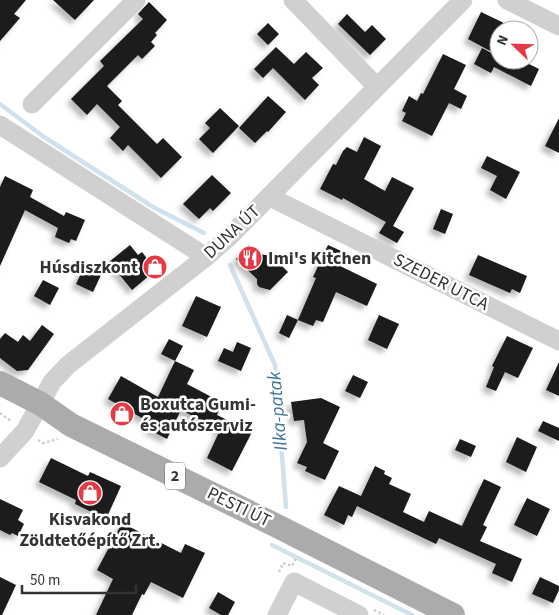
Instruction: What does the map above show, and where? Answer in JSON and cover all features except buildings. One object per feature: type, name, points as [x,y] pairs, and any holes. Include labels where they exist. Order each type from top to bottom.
[{"type":"main road","name":"PESTI ÚT","points":[[0,383],[41,404],[72,425],[453,615]]},
{"type":"street","points":[[32,104],[136,0]]},
{"type":"street","points":[[293,0],[377,87]]},
{"type":"street","name":"DUNA ÚT","points":[[0,458],[25,431],[52,382],[68,364],[211,253],[230,236],[463,0]]},
{"type":"street","points":[[507,0],[559,26]]},
{"type":"street","points":[[2,132],[211,253]]},
{"type":"street","name":"SZEDER UTCA","points":[[270,196],[559,341]]},
{"type":"street","points":[[278,615],[294,582],[359,615]]},
{"type":"waterway","name":"Ilka-patak","points":[[0,104],[44,137],[153,207],[204,233]]},
{"type":"waterway","name":"Ilka-patak","points":[[230,265],[275,365],[286,507]]},
{"type":"waterway","name":"Ilka-patak","points":[[272,545],[412,615]]},
{"type":"place","name":"Imi's Kitchen","points":[[250,258]]},
{"type":"place","name":"Húsdiszkont","points":[[155,267]]},
{"type":"place","name":"Boxutca Gumi- és autószerviz","points":[[122,414]]},
{"type":"place","name":"Kisvakond Zöldtetőépítő Zrt.","points":[[90,493]]}]
